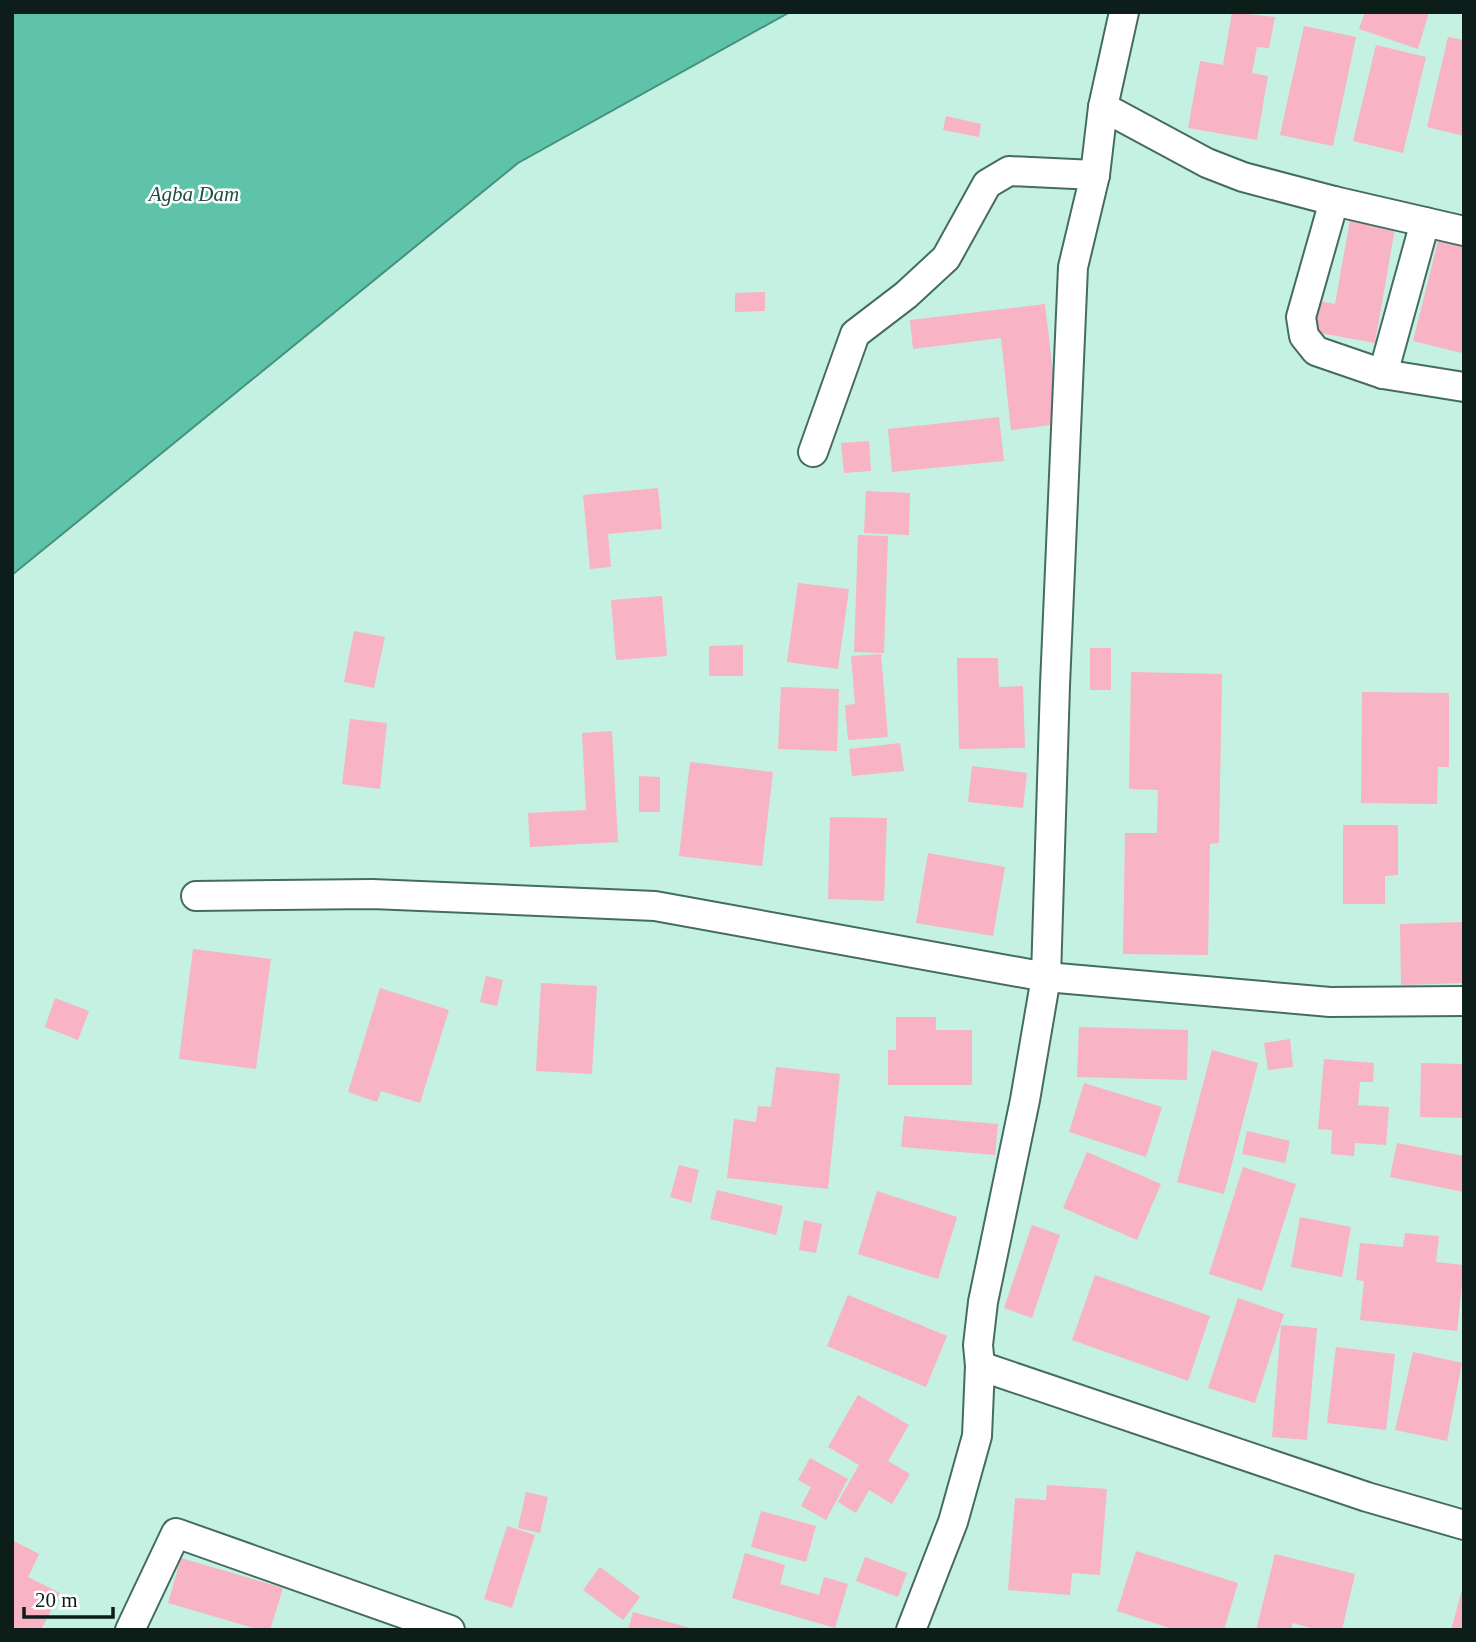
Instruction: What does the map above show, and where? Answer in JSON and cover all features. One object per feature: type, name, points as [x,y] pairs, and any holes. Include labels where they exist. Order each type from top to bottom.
[{"type":"street","points":[[911,1630],[953,1522],[977,1436],[980,1366],[978,1345],[983,1302],[1025,1100],[1046,977],[1055,685],[1073,267],[1095,175],[1103,107],[1124,12]]},
{"type":"street","points":[[1103,107],[1207,163],[1243,177],[1464,231]]},
{"type":"street","points":[[813,452],[855,334],[906,295],[946,258],[987,184],[1009,171],[1095,175]]},
{"type":"street","points":[[1334,201],[1301,317],[1304,336],[1316,351],[1383,374],[1464,387]]},
{"type":"street","points":[[1383,374],[1425,222]]},
{"type":"street","points":[[196,896],[372,894],[655,906],[1046,977],[1330,1002],[1464,1001]]},
{"type":"street","points":[[980,1366],[1367,1497],[1464,1525]]},
{"type":"street","points":[[130,1630],[176,1533],[450,1630]]},
{"type":"water","name":"Agba Dam","points":[[12,12],[790,12],[518,163],[12,575]]},
{"type":"building","points":[[1232,12],[1275,17],[1269,48],[1257,47],[1252,73],[1268,76],[1257,140],[1188,128],[1200,61],[1223,65]]},
{"type":"building","points":[[1365,12],[1429,12],[1418,49],[1359,29]]},
{"type":"building","points":[[1304,26],[1356,37],[1333,146],[1280,135]]},
{"type":"building","points":[[1448,37],[1464,40],[1464,136],[1427,127]]},
{"type":"building","points":[[1376,45],[1426,57],[1403,153],[1353,141]]},
{"type":"building","points":[[946,116],[981,124],[979,137],[943,130]]},
{"type":"building","points":[[1350,220],[1395,228],[1375,343],[1309,331],[1314,300],[1335,304]]},
{"type":"building","points":[[1439,237],[1464,243],[1462,353],[1413,341]]},
{"type":"building","points":[[765,292],[765,311],[735,312],[735,293]]},
{"type":"building","points":[[1045,304],[1059,424],[1011,430],[1001,338],[913,349],[910,320]]},
{"type":"building","points":[[999,417],[1004,461],[892,472],[888,429]]},
{"type":"building","points":[[869,441],[871,471],[844,473],[841,443]]},
{"type":"building","points":[[658,488],[662,529],[608,534],[611,567],[590,569],[583,495]]},
{"type":"building","points":[[866,491],[910,493],[909,535],[864,533]]},
{"type":"building","points":[[858,535],[888,536],[884,653],[854,652]]},
{"type":"building","points":[[798,583],[849,589],[838,669],[787,662]]},
{"type":"building","points":[[662,596],[667,656],[616,660],[611,600]]},
{"type":"building","points":[[354,631],[385,637],[374,688],[344,682]]},
{"type":"building","points":[[743,645],[743,676],[709,676],[709,646]]},
{"type":"building","points":[[1090,648],[1111,648],[1111,690],[1090,690]]},
{"type":"building","points":[[881,654],[888,737],[848,740],[845,705],[855,704],[851,656]]},
{"type":"building","points":[[957,658],[998,658],[999,687],[1023,686],[1025,748],[959,749]]},
{"type":"building","points":[[1131,672],[1222,674],[1219,843],[1210,844],[1208,955],[1123,954],[1125,833],[1157,833],[1158,790],[1129,789]]},
{"type":"building","points":[[781,687],[839,689],[837,751],[778,749]]},
{"type":"building","points":[[1362,692],[1449,693],[1449,767],[1438,767],[1437,804],[1361,803]]},
{"type":"building","points":[[350,719],[387,723],[380,789],[342,784]]},
{"type":"building","points":[[612,731],[618,842],[530,847],[528,813],[586,810],[582,733]]},
{"type":"building","points":[[900,743],[904,771],[852,776],[849,749]]},
{"type":"building","points":[[690,762],[773,772],[762,866],[679,856]]},
{"type":"building","points":[[972,766],[1027,773],[1023,808],[968,802]]},
{"type":"building","points":[[639,776],[660,777],[660,812],[639,812]]},
{"type":"building","points":[[830,817],[887,818],[884,901],[828,899]]},
{"type":"building","points":[[1343,825],[1398,825],[1398,875],[1385,876],[1385,904],[1343,904]]},
{"type":"building","points":[[928,853],[1005,867],[993,936],[916,923]]},
{"type":"building","points":[[1464,922],[1464,983],[1401,985],[1400,924]]},
{"type":"building","points":[[193,949],[271,959],[256,1069],[179,1059]]},
{"type":"building","points":[[486,976],[503,980],[497,1006],[480,1002]]},
{"type":"building","points":[[541,983],[597,986],[592,1074],[536,1071]]},
{"type":"building","points":[[380,988],[449,1010],[420,1103],[381,1091],[377,1102],[348,1092]]},
{"type":"building","points":[[55,998],[89,1011],[78,1040],[45,1027]]},
{"type":"building","points":[[896,1017],[936,1017],[936,1030],[972,1030],[972,1085],[888,1085],[888,1050],[896,1050]]},
{"type":"building","points":[[1079,1027],[1188,1030],[1187,1080],[1077,1077]]},
{"type":"building","points":[[1290,1039],[1293,1067],[1268,1070],[1264,1043]]},
{"type":"building","points":[[1212,1050],[1258,1063],[1224,1194],[1177,1182]]},
{"type":"building","points":[[1324,1059],[1374,1063],[1373,1082],[1360,1082],[1358,1105],[1389,1107],[1386,1145],[1355,1143],[1354,1156],[1331,1154],[1332,1130],[1318,1129]]},
{"type":"building","points":[[1421,1063],[1464,1064],[1464,1118],[1420,1117]]},
{"type":"building","points":[[776,1067],[840,1074],[828,1189],[727,1178],[734,1119],[756,1122],[758,1106],[771,1107]]},
{"type":"building","points":[[1084,1083],[1162,1107],[1146,1157],[1069,1132]]},
{"type":"building","points":[[904,1116],[998,1124],[995,1155],[901,1147]]},
{"type":"building","points":[[1247,1131],[1290,1141],[1285,1163],[1242,1154]]},
{"type":"building","points":[[1397,1143],[1464,1156],[1464,1192],[1390,1177]]},
{"type":"building","points":[[1087,1152],[1161,1184],[1137,1240],[1063,1208]]},
{"type":"building","points":[[679,1165],[699,1170],[691,1203],[670,1197]]},
{"type":"building","points":[[1243,1167],[1296,1184],[1262,1291],[1209,1274]]},
{"type":"building","points":[[717,1190],[783,1206],[776,1235],[710,1219]]},
{"type":"building","points":[[877,1191],[957,1217],[938,1279],[858,1254]]},
{"type":"building","points":[[1300,1217],[1351,1227],[1342,1277],[1291,1267]]},
{"type":"building","points":[[804,1220],[822,1224],[816,1253],[799,1250]]},
{"type":"building","points":[[1032,1225],[1060,1235],[1032,1318],[1004,1308]]},
{"type":"building","points":[[1405,1233],[1439,1236],[1436,1262],[1464,1265],[1457,1331],[1360,1320],[1364,1281],[1356,1280],[1360,1243],[1403,1247]]},
{"type":"building","points":[[1095,1275],[1210,1316],[1188,1381],[1072,1340]]},
{"type":"building","points":[[848,1295],[947,1336],[926,1387],[827,1346]]},
{"type":"building","points":[[1238,1298],[1284,1314],[1255,1403],[1208,1388]]},
{"type":"building","points":[[1281,1325],[1317,1328],[1307,1440],[1272,1437]]},
{"type":"building","points":[[1336,1347],[1395,1354],[1386,1430],[1327,1423]]},
{"type":"building","points":[[1413,1352],[1462,1363],[1447,1441],[1395,1430]]},
{"type":"building","points":[[858,1395],[909,1425],[888,1461],[910,1474],[892,1504],[869,1490],[856,1513],[838,1502],[859,1465],[828,1447]]},
{"type":"building","points":[[810,1458],[848,1479],[826,1520],[801,1506],[811,1487],[798,1480]]},
{"type":"building","points":[[1047,1485],[1107,1489],[1100,1575],[1072,1573],[1070,1595],[1008,1590],[1015,1498],[1046,1500]]},
{"type":"building","points":[[526,1492],[548,1497],[540,1533],[518,1528]]},
{"type":"building","points":[[761,1511],[816,1526],[806,1562],[751,1547]]},
{"type":"building","points":[[507,1526],[535,1535],[512,1608],[484,1599]]},
{"type":"building","points":[[12,1540],[39,1554],[28,1577],[60,1593],[41,1630],[12,1630]]},
{"type":"building","points":[[1136,1551],[1238,1583],[1224,1630],[1176,1630],[1117,1611]]},
{"type":"building","points":[[745,1553],[785,1565],[780,1584],[819,1595],[824,1577],[848,1584],[835,1628],[732,1598]]},
{"type":"building","points":[[1275,1554],[1355,1574],[1342,1630],[1318,1630],[1293,1623],[1291,1630],[1256,1630]]},
{"type":"building","points":[[865,1557],[907,1573],[898,1597],[856,1581]]},
{"type":"building","points":[[181,1558],[283,1588],[270,1630],[260,1630],[168,1603]]},
{"type":"building","points":[[600,1567],[640,1597],[623,1620],[583,1590]]},
{"type":"building","points":[[1463,1586],[1464,1630],[1451,1630]]},
{"type":"building","points":[[633,1612],[694,1629],[694,1630],[628,1630]]}]
